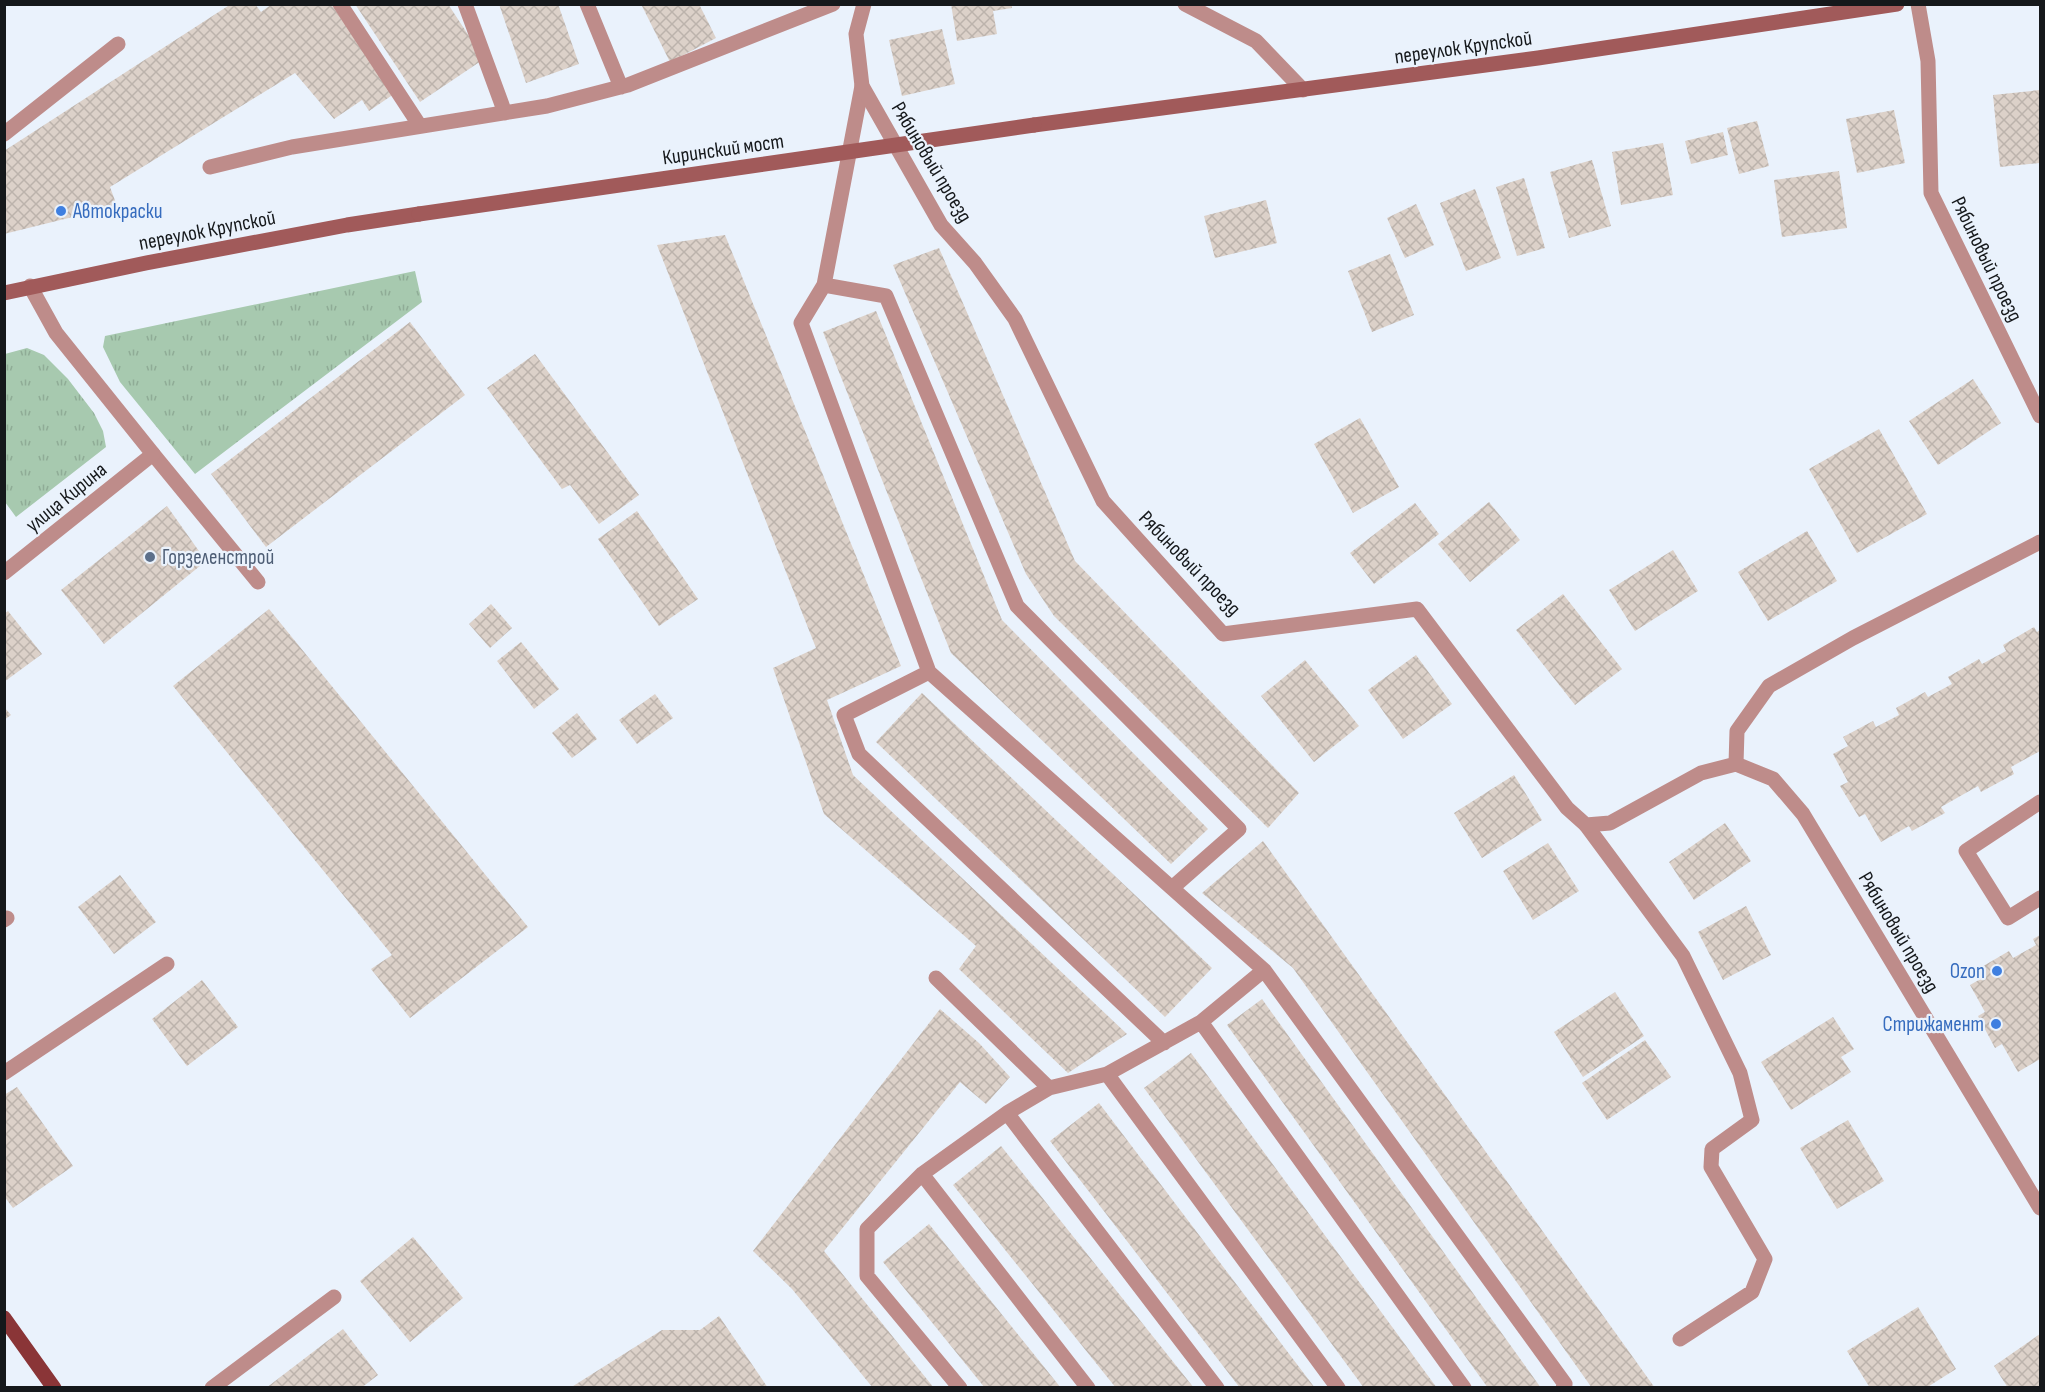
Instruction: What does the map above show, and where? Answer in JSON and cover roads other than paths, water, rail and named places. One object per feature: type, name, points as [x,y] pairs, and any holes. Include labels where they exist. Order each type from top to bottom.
[{"type":"main road","points":[[4,1318],[54,1388]]},
{"type":"street","points":[[340,4],[420,126]]},
{"type":"street","points":[[465,4],[505,113]]},
{"type":"street","points":[[587,4],[621,87]]},
{"type":"street","points":[[210,167],[292,147],[547,106],[621,87],[834,4]]},
{"type":"street","name":"Рябиновый проезд","points":[[864,4],[856,34],[862,86],[941,225],[975,262],[1015,319],[1103,501],[1223,634],[1417,609],[1567,808],[1586,825]]},
{"type":"street","points":[[1185,4],[1256,41],[1303,90]]},
{"type":"street","name":"переулок Крупской","points":[[1034,125],[1538,58],[1897,4]]},
{"type":"street","name":"Рябиновый проезд","points":[[1918,4],[1928,61],[1931,193],[2040,416]]},
{"type":"street","points":[[4,134],[118,44]]},
{"type":"street","points":[[862,86],[824,285],[801,323],[929,672],[1264,970],[1565,1384],[1563,1388]]},
{"type":"street","name":"Киринский мост","points":[[419,214],[1034,125]]},
{"type":"street","name":"переулок Крупской","points":[[4,293],[30,286],[348,225],[419,214]]},
{"type":"street","points":[[824,285],[886,296],[1017,606],[1239,829],[1172,888]]},
{"type":"street","points":[[30,286],[56,333],[258,582]]},
{"type":"street","name":"улица Кирина","points":[[4,573],[153,454]]},
{"type":"street","points":[[1586,825],[1610,823],[1701,772],[1736,764],[1737,731],[1769,686],[1853,638],[2040,542]]},
{"type":"street","points":[[929,672],[844,715],[859,754],[1164,1043]]},
{"type":"street","name":"Рябиновый проезд","points":[[1736,764],[1773,779],[1803,814],[2040,1208]]},
{"type":"street","points":[[2040,802],[1966,851],[2008,918],[2040,898]]},
{"type":"street","points":[[1586,825],[1683,956],[1740,1073],[1752,1120],[1712,1149],[1711,1167],[1765,1260],[1752,1292],[1680,1339]]},
{"type":"street","points":[[4,1073],[166,964]]},
{"type":"street","points":[[960,1388],[867,1276],[867,1229],[922,1174],[1007,1113],[1049,1089],[1107,1074],[1164,1043],[1201,1022],[1264,970]]},
{"type":"street","points":[[936,978],[1049,1089]]},
{"type":"street","points":[[1201,1022],[1464,1388]]},
{"type":"street","points":[[1107,1074],[1338,1388]]},
{"type":"street","points":[[1007,1113],[1217,1388]]},
{"type":"street","points":[[922,1174],[1088,1388]]},
{"type":"street","points":[[212,1388],[334,1297]]},
{"type":"place","name":"Автокраски","points":[[61,211]]},
{"type":"place","name":"Горзеленстрой","points":[[150,557]]},
{"type":"place","name":"Ozon","points":[[1997,971]]},
{"type":"place","name":"Стрижамент","points":[[1996,1024]]}]
